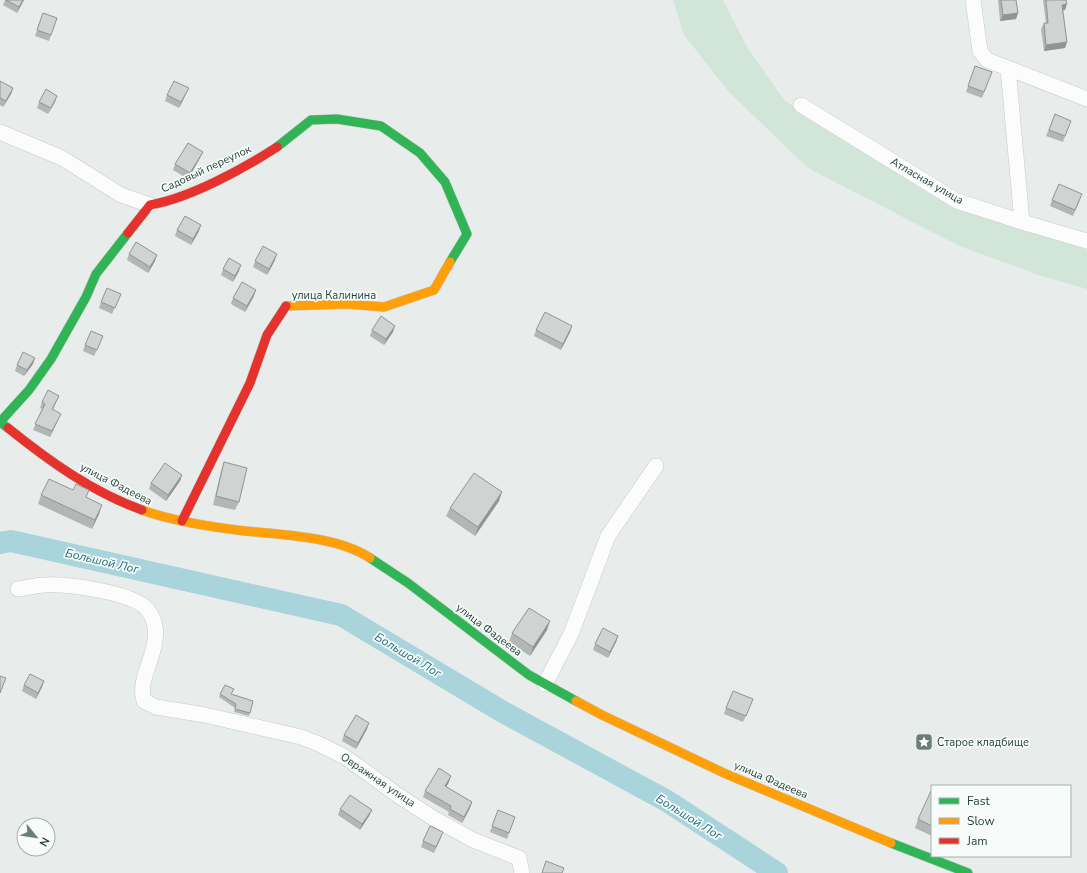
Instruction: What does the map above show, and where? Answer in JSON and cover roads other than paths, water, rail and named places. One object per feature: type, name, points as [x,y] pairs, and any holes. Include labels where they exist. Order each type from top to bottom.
[{"type":"street","points":[[973,0],[982,56],[987,60],[1087,99]]},
{"type":"street","points":[[1008,68],[1022,222]]},
{"type":"street","name":"Атласная улица","points":[[801,105],[957,201],[1087,241]]},
{"type":"street","name":"Садовый переулок","points":[[150,206],[168,202],[248,166],[285,142],[311,120],[337,119],[380,126]]},
{"type":"street","name":"улица Калинина","points":[[182,521],[250,383],[268,335],[287,305],[347,304],[384,307],[434,290],[467,234],[445,182],[420,153],[380,126]]},
{"type":"street","points":[[0,132],[62,158],[121,195],[150,206],[96,274],[86,297],[51,359],[29,390],[0,422]]},
{"type":"street","name":"улица Фадеева","points":[[0,422],[49,460],[82,481],[145,513],[236,530],[302,536],[359,551],[408,583],[516,666],[545,684],[602,715],[726,774],[882,840],[968,873]]},
{"type":"street","points":[[545,684],[571,634],[608,536],[656,466]]},
{"type":"street","name":"Овражная улица","points":[[18,589],[44,585],[109,592],[132,600],[146,608],[153,618],[156,630],[155,641],[141,691],[144,701],[156,707],[205,715],[301,738],[319,744],[345,756],[398,796],[433,818],[473,840],[519,858],[522,873]]},
{"type":"waterway","name":"Большой Лог","points":[[0,543],[11,541],[341,615],[503,712],[667,801],[777,873]]},
{"type":"place","name":"Старое кладбище","points":[[924,742]]}]
